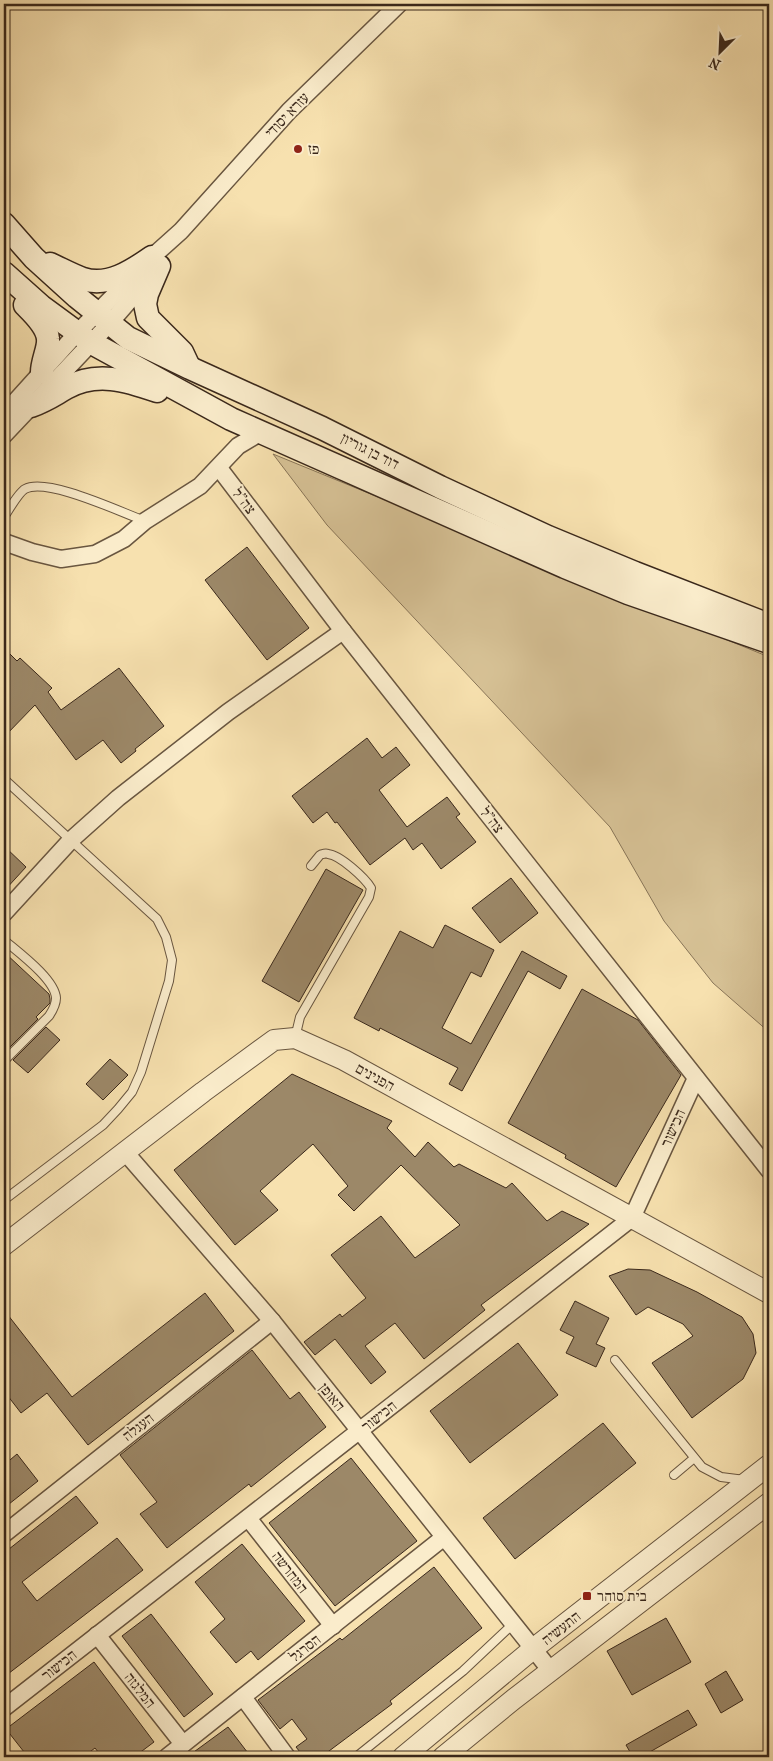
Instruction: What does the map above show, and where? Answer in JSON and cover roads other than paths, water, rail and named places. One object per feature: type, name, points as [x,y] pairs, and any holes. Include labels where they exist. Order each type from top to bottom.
[{"type":"main road","name":"דוד בן גוריון","points":[[4,224],[34,258],[128,338],[322,428],[440,487],[548,537],[635,574],[769,624]]},
{"type":"main road","points":[[34,258],[82,279],[93,281],[108,281],[156,262]]},
{"type":"main road","points":[[156,262],[145,304],[148,318],[182,352],[190,368]]},
{"type":"main road","name":"דוד בן גוריון","points":[[4,273],[83,338],[231,419],[565,567],[628,593],[769,642]]},
{"type":"main road","points":[[4,280],[8,288],[43,326],[48,340],[42,372]]},
{"type":"main road","points":[[31,406],[48,400],[67,387],[97,378],[132,382],[165,394],[197,401]]},
{"type":"street","name":"עזרא יסודי","points":[[4,414],[42,372],[83,338],[156,262],[181,231],[289,111],[399,4]]},
{"type":"street","name":"עזרא יסודי","points":[[4,435],[31,406],[83,338]]},
{"type":"street","points":[[4,542],[32,552],[61,558],[95,554],[124,539],[145,521],[200,486],[238,446],[258,434],[284,442]]},
{"type":"street","name":"צה\"ל","points":[[219,468],[343,631],[769,1170]]},
{"type":"street","points":[[4,913],[71,840],[118,798],[228,712],[343,631]]},
{"type":"street","points":[[4,1245],[203,1092],[274,1040],[295,1038]]},
{"type":"street","name":"הפנינים","points":[[295,1038],[344,1060],[769,1293]]},
{"type":"street","name":"הכישור","points":[[4,1708],[632,1218],[696,1078]]},
{"type":"street","name":"האופן","points":[[125,1152],[272,1321],[551,1671]]},
{"type":"street","name":"העגלה","points":[[4,1534],[272,1321]]},
{"type":"street","name":"התעשיה","points":[[403,1757],[533,1649],[769,1465]]},
{"type":"street","name":"התעשיה","points":[[442,1757],[514,1698],[769,1503]]},
{"type":"street","name":"המחרשה","points":[[248,1518],[333,1626]]},
{"type":"street","name":"הסרגל","points":[[167,1757],[444,1538]]},
{"type":"street","name":"המלגזה","points":[[97,1635],[184,1744]]},
{"type":"street","points":[[243,1697],[287,1757]]},
{"type":"lane","points":[[4,517],[24,490],[38,486],[74,494],[145,521]]},
{"type":"lane","points":[[4,779],[157,920],[166,937],[172,960],[169,981],[141,1072],[132,1092],[102,1125],[4,1200]]},
{"type":"lane","points":[[295,1038],[300,1017],[369,897],[371,888],[366,879],[328,853],[320,855],[311,866]]},
{"type":"lane","points":[[4,940],[52,986],[56,997],[55,1007],[49,1016],[4,1061]]},
{"type":"lane","points":[[616,1360],[702,1467],[721,1477],[750,1480]]},
{"type":"lane","points":[[674,1475],[693,1458]]},
{"type":"lane","points":[[356,1757],[463,1671],[513,1624]]},
{"type":"place","name":"פז","points":[[298,149]]},
{"type":"place","name":"בית סוהר","points":[[587,1596]]}]
